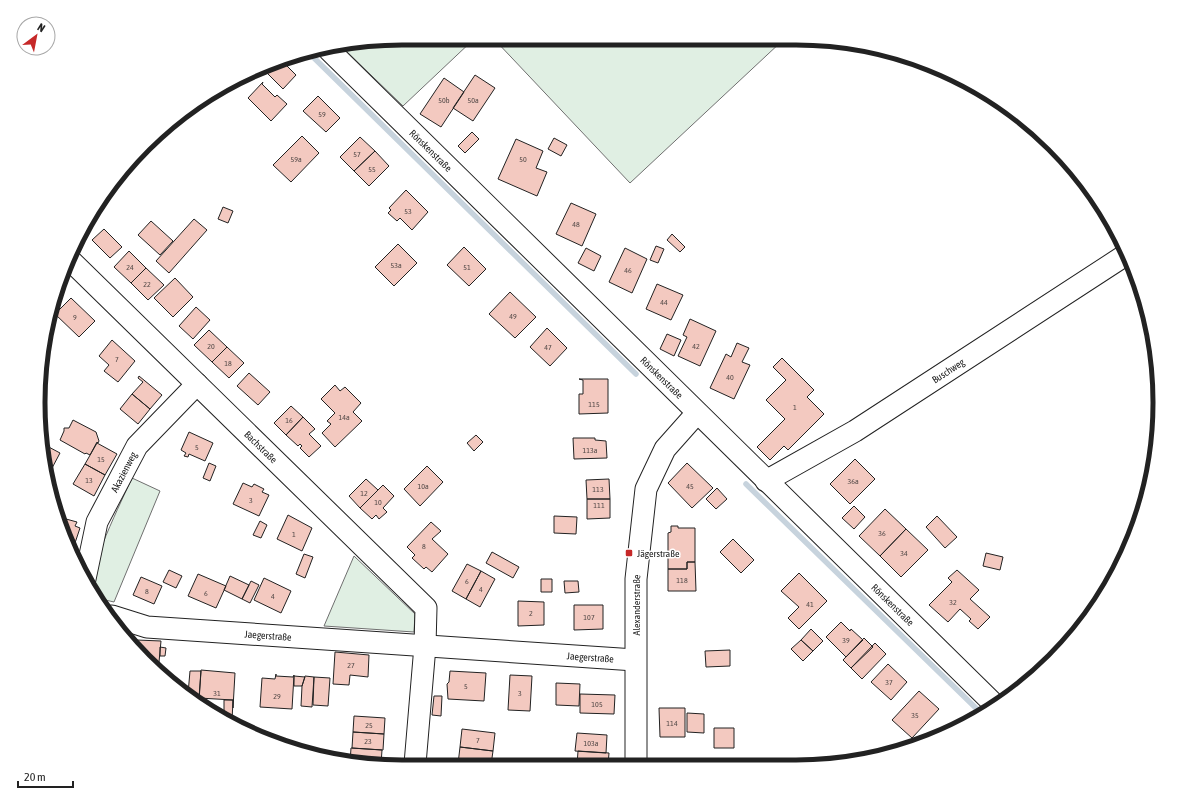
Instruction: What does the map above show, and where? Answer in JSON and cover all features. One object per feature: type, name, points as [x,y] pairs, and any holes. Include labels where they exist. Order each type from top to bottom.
[{"type":"street","name":"Rönskenstraße","points":[[331,53],[991,702]]},
{"type":"street","name":"Buschweg","points":[[766,481],[855,431],[1122,257]]},
{"type":"street","name":"Bachstraße","points":[[73,263],[426,608],[425,646]]},
{"type":"street","name":"Akazienweg","points":[[87,570],[97,522],[137,446],[197,384]]},
{"type":"street","name":"Alexanderstraße","points":[[636,760],[636,579],[646,489],[665,449],[697,413]]},
{"type":"street","name":"Jaegerstraße","points":[[117,618],[147,627],[635,660]]},
{"type":"street","points":[[415,760],[425,646]]},
{"type":"green space","points":[[402,45],[468,45],[403,106],[345,50]]},
{"type":"green space","points":[[500,45],[778,45],[630,183]]},
{"type":"green space","points":[[132,478],[160,491],[114,602],[104,600],[92,579],[99,553]]},
{"type":"green space","points":[[354,556],[415,614],[414,632],[324,626]]},
{"type":"building","points":[[286,65],[296,75],[283,89],[266,72]]},
{"type":"building","points":[[475,75],[495,88],[473,121],[453,108]]},
{"type":"building","points":[[444,78],[464,92],[441,127],[420,114]]},
{"type":"building","points":[[263,82],[262,84],[275,97],[277,95],[287,104],[271,121],[248,98]]},
{"type":"building","points":[[318,96],[340,118],[326,132],[303,111]]},
{"type":"building","points":[[472,132],[479,139],[465,153],[458,146]]},
{"type":"building","points":[[302,136],[319,153],[291,182],[273,165]]},
{"type":"building","points":[[360,137],[375,151],[354,171],[340,157]]},
{"type":"building","points":[[554,138],[567,145],[561,156],[548,149]]},
{"type":"building","points":[[516,139],[543,151],[536,168],[547,172],[537,196],[498,179]]},
{"type":"building","points":[[375,151],[389,166],[369,186],[354,171]]},
{"type":"building","points":[[406,190],[428,212],[412,230],[400,218],[397,221],[388,213],[391,210],[389,208]]},
{"type":"building","points":[[571,203],[596,214],[582,246],[556,234]]},
{"type":"building","points":[[223,207],[233,211],[228,223],[218,219]]},
{"type":"building","points":[[194,219],[207,230],[169,273],[156,261]]},
{"type":"building","points":[[151,221],[173,241],[160,255],[138,235]]},
{"type":"building","points":[[104,229],[122,247],[110,258],[92,240]]},
{"type":"building","points":[[672,234],[685,247],[680,252],[667,240]]},
{"type":"building","points":[[398,244],[417,263],[394,286],[375,267]]},
{"type":"building","points":[[656,246],[664,249],[658,263],[650,260]]},
{"type":"building","points":[[464,247],[486,269],[469,286],[447,265]]},
{"type":"building","points":[[586,248],[601,256],[594,271],[578,263]]},
{"type":"building","points":[[625,248],[647,259],[632,293],[609,282]]},
{"type":"building","points":[[129,251],[146,268],[131,283],[114,267]]},
{"type":"building","points":[[146,268],[164,285],[148,300],[131,283]]},
{"type":"building","points":[[175,278],[193,297],[173,317],[154,298]]},
{"type":"building","points":[[657,284],[683,295],[671,320],[646,309]]},
{"type":"building","points":[[510,292],[536,317],[515,338],[489,314]]},
{"type":"building","points":[[71,298],[95,321],[79,337],[56,315]]},
{"type":"building","points":[[196,307],[210,320],[193,339],[179,326]]},
{"type":"building","points":[[690,319],[716,331],[700,366],[678,356],[687,337],[683,335]]},
{"type":"building","points":[[547,328],[567,348],[550,366],[530,347]]},
{"type":"building","points":[[209,330],[227,347],[212,362],[194,345]]},
{"type":"building","points":[[667,334],[681,340],[674,356],[660,349]]},
{"type":"building","points":[[112,340],[135,361],[118,382],[104,371],[109,365],[99,356]]},
{"type":"building","points":[[737,343],[749,348],[742,362],[750,365],[734,399],[710,388],[726,354],[731,357]]},
{"type":"building","points":[[227,347],[244,363],[229,378],[212,362]]},
{"type":"building","points":[[782,358],[814,390],[807,397],[824,414],[788,450],[784,446],[770,460],[757,447],[785,419],[766,400],[786,380],[773,367]]},
{"type":"building","points":[[249,373],[270,392],[258,405],[237,386]]},
{"type":"building","points":[[139,376],[162,395],[150,409],[132,394],[143,382],[138,378]]},
{"type":"building","points":[[579,379],[608,379],[608,413],[579,414],[579,394],[583,394],[583,380]]},
{"type":"building","points":[[335,385],[340,391],[345,387],[361,403],[353,412],[362,421],[335,447],[322,433],[331,424],[327,421],[335,413],[321,399]]},
{"type":"building","points":[[132,394],[150,409],[138,424],[120,409]]},
{"type":"building","points":[[291,406],[303,417],[286,435],[274,423]]},
{"type":"building","points":[[303,417],[315,429],[309,434],[321,446],[309,457],[300,448],[302,446],[300,444],[298,446],[286,435]]},
{"type":"building","points":[[73,420],[96,432],[99,441],[90,455],[85,454],[60,440],[64,428],[69,428]]},
{"type":"building","points":[[189,432],[213,443],[205,461],[189,454],[188,457],[184,456],[186,453],[181,450]]},
{"type":"building","points":[[476,435],[483,442],[474,451],[467,443]]},
{"type":"building","points":[[573,438],[595,438],[595,440],[606,441],[607,458],[574,459]]},
{"type":"building","points":[[97,443],[117,454],[105,475],[85,464]]},
{"type":"building","points":[[48,446],[60,453],[51,469]]},
{"type":"building","points":[[855,459],[875,479],[850,504],[830,484]]},
{"type":"building","points":[[209,463],[216,466],[210,481],[203,478]]},
{"type":"building","points":[[687,463],[713,488],[692,508],[668,483]]},
{"type":"building","points":[[85,464],[105,475],[94,496],[73,484]]},
{"type":"building","points":[[427,466],[443,482],[420,506],[404,489]]},
{"type":"building","points":[[366,479],[378,490],[360,508],[349,496]]},
{"type":"building","points":[[609,479],[610,499],[587,499],[586,480]]},
{"type":"building","points":[[243,483],[252,487],[254,484],[264,489],[262,492],[269,495],[259,516],[233,504]]},
{"type":"building","points":[[383,485],[394,496],[383,508],[387,512],[379,519],[376,515],[372,519],[360,508]]},
{"type":"building","points":[[717,488],[727,499],[716,509],[706,499]]},
{"type":"building","points":[[587,499],[610,499],[610,518],[587,519]]},
{"type":"building","points":[[854,506],[865,517],[854,529],[842,518]]},
{"type":"building","points":[[885,509],[906,529],[880,556],[859,536]]},
{"type":"building","points":[[288,515],[312,528],[302,551],[277,539]]},
{"type":"building","points":[[554,516],[577,517],[576,534],[554,533]]},
{"type":"building","points":[[937,516],[957,537],[945,548],[926,527]]},
{"type":"building","points":[[66,519],[77,522],[75,526],[80,528],[74,544],[72,539]]},
{"type":"building","points":[[260,521],[267,525],[261,538],[253,535]]},
{"type":"building","points":[[431,522],[441,531],[432,539],[448,554],[432,572],[426,567],[424,569],[412,558],[415,555],[407,547]]},
{"type":"building","points":[[671,526],[678,526],[678,528],[695,528],[695,562],[687,562],[687,569],[668,569],[668,533],[671,532]]},
{"type":"building","points":[[906,529],[928,550],[901,577],[880,556]]},
{"type":"building","points":[[733,539],[754,560],[741,573],[720,552]]},
{"type":"building","points":[[492,552],[519,567],[513,578],[486,563]]},
{"type":"building","points":[[986,553],[1003,557],[1000,570],[983,566]]},
{"type":"building","points":[[304,554],[313,557],[305,578],[296,574]]},
{"type":"building","points":[[687,562],[695,562],[696,591],[668,591],[668,569],[687,569]]},
{"type":"building","points":[[467,564],[481,571],[466,599],[452,591]]},
{"type":"building","points":[[169,570],[182,576],[176,588],[163,582]]},
{"type":"building","points":[[957,570],[979,590],[970,599],[990,617],[978,629],[969,621],[971,619],[960,609],[948,622],[929,605],[952,582],[948,578]]},
{"type":"building","points":[[481,571],[495,579],[480,607],[466,599]]},
{"type":"building","points":[[799,573],[827,601],[799,629],[788,618],[799,607],[781,591]]},
{"type":"building","points":[[198,574],[226,586],[216,608],[188,596]]},
{"type":"building","points":[[230,576],[249,585],[242,599],[224,590]]},
{"type":"building","points":[[141,577],[162,586],[154,604],[133,595]]},
{"type":"building","points":[[264,578],[291,591],[281,613],[254,600]]},
{"type":"building","points":[[541,579],[552,579],[552,592],[541,592]]},
{"type":"building","points":[[251,581],[259,585],[250,603],[242,599]]},
{"type":"building","points":[[564,581],[578,581],[579,592],[565,593]]},
{"type":"building","points":[[518,601],[544,602],[544,625],[518,626]]},
{"type":"building","points":[[574,605],[603,605],[603,629],[574,630]]},
{"type":"building","points":[[841,622],[850,631],[851,629],[863,640],[846,657],[826,637]]},
{"type":"building","points":[[811,629],[823,641],[813,651],[801,640]]},
{"type":"building","points":[[864,638],[873,647],[851,668],[843,660]]},
{"type":"building","points":[[801,640],[813,651],[803,661],[791,649]]},
{"type":"building","points":[[137,641],[161,641],[159,662],[150,655]]},
{"type":"building","points":[[875,643],[886,654],[862,679],[851,668]]},
{"type":"building","points":[[160,647],[166,648],[165,656],[160,656]]},
{"type":"building","points":[[730,650],[730,666],[706,667],[705,651]]},
{"type":"building","points":[[335,652],[369,655],[368,677],[350,675],[349,685],[333,684]]},
{"type":"building","points":[[888,664],[907,682],[891,700],[871,682]]},
{"type":"building","points":[[201,670],[235,673],[233,708],[233,700],[201,698],[199,696]]},
{"type":"building","points":[[190,671],[201,671],[199,697],[188,689]]},
{"type":"building","points":[[450,671],[486,673],[484,701],[448,699],[447,684],[449,682]]},
{"type":"building","points":[[276,674],[276,676],[293,677],[294,675],[292,709],[260,707],[262,678],[275,679]]},
{"type":"building","points":[[510,675],[532,676],[530,711],[508,710]]},
{"type":"building","points":[[294,676],[305,677],[302,686],[294,686]]},
{"type":"building","points":[[305,676],[314,677],[312,707],[301,706],[302,686]]},
{"type":"building","points":[[314,677],[330,678],[328,706],[313,705]]},
{"type":"building","points":[[556,683],[580,684],[579,706],[556,705]]},
{"type":"building","points":[[919,691],[939,709],[912,738],[892,720]]},
{"type":"building","points":[[580,694],[615,695],[614,714],[580,713]]},
{"type":"building","points":[[434,696],[442,696],[441,716],[432,715]]},
{"type":"building","points":[[224,700],[233,700],[232,717],[224,712]]},
{"type":"building","points":[[659,708],[685,708],[685,737],[660,737]]},
{"type":"building","points":[[687,713],[704,714],[704,733],[687,732]]},
{"type":"building","points":[[354,716],[385,718],[384,734],[353,732]]},
{"type":"building","points":[[714,728],[734,728],[734,748],[714,748]]},
{"type":"building","points":[[462,729],[495,733],[493,751],[460,747]]},
{"type":"building","points":[[353,732],[384,734],[383,750],[352,748]]},
{"type":"building","points":[[577,733],[607,735],[606,753],[575,751]]},
{"type":"building","points":[[460,747],[493,751],[492,760],[458,760]]},
{"type":"building","points":[[351,748],[382,750],[381,759],[350,756]]},
{"type":"building","points":[[578,751],[609,753],[608,760],[577,760]]},
{"type":"waterway","points":[[313,56],[636,374]]},
{"type":"waterway","points":[[746,484],[978,710]]},
{"type":"place","name":"Jägerstraße","points":[[629,553]]}]
